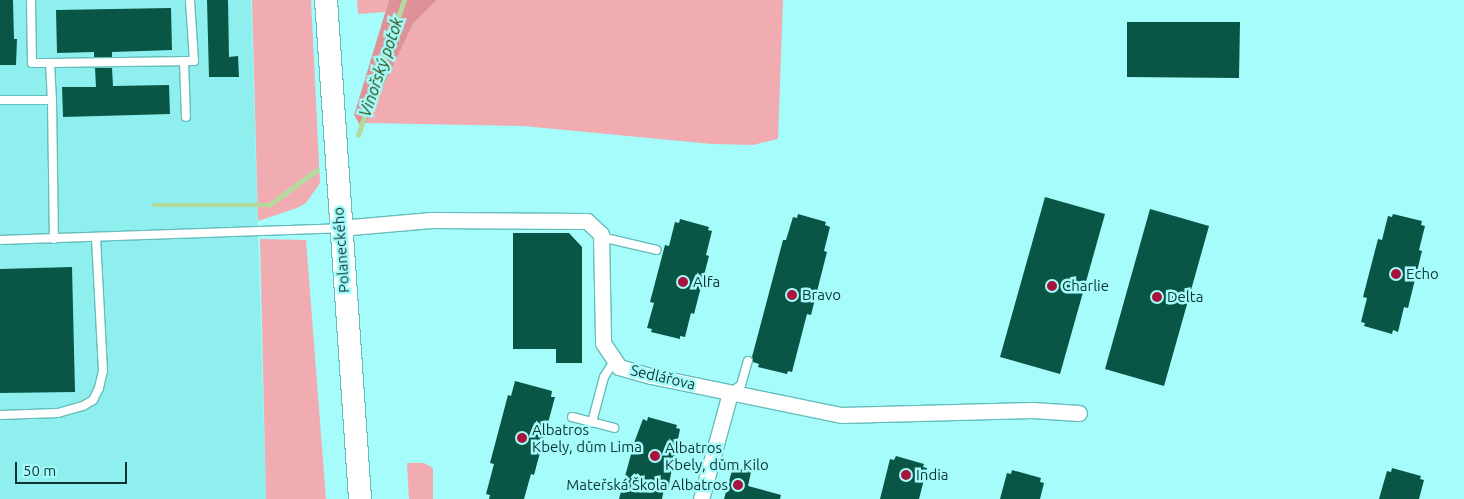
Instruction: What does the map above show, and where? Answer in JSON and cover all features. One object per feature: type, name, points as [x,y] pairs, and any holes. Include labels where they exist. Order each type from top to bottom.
[{"type":"street","name":"Polaneckého","points":[[326,0],[340,228],[360,499]]},
{"type":"street","points":[[340,228],[432,220],[573,220],[587,222],[596,227],[601,237]]},
{"type":"street","name":"Sedlářova","points":[[601,237],[603,343],[619,366],[651,376],[841,415],[1032,410],[1079,414]]},
{"type":"street","points":[[701,499],[730,393]]},
{"type":"lane","points":[[31,0],[32,63],[194,61],[190,0]]},
{"type":"lane","points":[[184,61],[186,117]]},
{"type":"lane","points":[[50,63],[54,239]]},
{"type":"lane","points":[[0,100],[52,100]]},
{"type":"lane","points":[[0,240],[340,228]]},
{"type":"lane","points":[[601,237],[657,250]]},
{"type":"lane","points":[[0,415],[67,411],[92,400],[100,388],[103,371],[96,238]]},
{"type":"lane","points":[[592,422],[604,377],[614,361]]},
{"type":"lane","points":[[730,393],[741,385],[748,362]]},
{"type":"lane","points":[[572,417],[614,428]]},
{"type":"shaded area","points":[[0,0],[251,0],[266,499],[0,499]]},
{"type":"shaded area","points":[[252,0],[311,0],[320,183],[306,203],[297,208],[258,221]]},
{"type":"shaded area","points":[[357,0],[389,0],[385,12],[358,14]]},
{"type":"shaded area","points":[[389,0],[437,0],[413,24],[366,123],[360,125],[354,115]]},
{"type":"shaded area","points":[[437,0],[783,0],[778,139],[753,145],[712,144],[523,126],[366,123],[413,24]]},
{"type":"shaded area","points":[[260,239],[306,240],[326,499],[266,499]]},
{"type":"shaded area","points":[[407,463],[424,463],[433,468],[433,499],[409,499]]},
{"type":"building","points":[[0,0],[13,0],[14,39],[17,39],[16,65],[0,65]]},
{"type":"building","points":[[207,0],[228,0],[229,57],[238,56],[239,77],[209,77]]},
{"type":"building","points":[[171,8],[172,50],[112,52],[112,57],[94,57],[94,52],[57,53],[56,10]]},
{"type":"building","points":[[1127,22],[1240,22],[1239,78],[1127,77]]},
{"type":"building","points":[[95,68],[112,68],[113,86],[169,85],[170,114],[63,117],[62,87],[96,87]]},
{"type":"building","name":"Charlie","points":[[1045,197],[1105,214],[1060,374],[1000,357]]},
{"type":"building","name":"Delta","points":[[1150,209],[1209,226],[1164,386],[1105,369]]},
{"type":"building","name":"Bravo","points":[[798,214],[826,222],[825,225],[830,227],[824,251],[827,252],[811,315],[807,314],[792,372],[788,371],[787,374],[758,367],[759,364],[753,362],[752,357],[783,240],[786,240],[793,217],[797,218]]},
{"type":"building","name":"Echo","points":[[1393,214],[1422,221],[1421,225],[1425,226],[1419,250],[1422,251],[1408,308],[1404,307],[1398,332],[1393,330],[1392,334],[1364,326],[1365,323],[1361,322],[1367,298],[1363,297],[1378,239],[1382,240],[1388,216],[1392,217]]},
{"type":"building","name":"Alfa","points":[[680,219],[709,227],[708,230],[712,231],[706,255],[709,256],[694,314],[691,313],[685,337],[680,336],[680,339],[651,332],[652,329],[647,328],[654,303],[650,302],[665,245],[669,246],[675,222],[679,223]]},
{"type":"building","points":[[513,233],[569,233],[582,247],[582,363],[556,363],[556,349],[513,349]]},
{"type":"building","points":[[72,267],[75,392],[0,393],[0,269]]},
{"type":"building","name":"Albatros Kbely, dům Lima","points":[[515,381],[552,391],[551,397],[555,397],[534,475],[531,474],[524,499],[489,499],[490,495],[486,494],[494,464],[490,463],[508,395],[511,396]]},
{"type":"building","name":"Albatros Kbely, dům Kilo","points":[[648,417],[677,425],[676,428],[680,429],[668,489],[664,489],[662,499],[619,499],[634,443],[643,419],[647,421]]},
{"type":"building","name":"India","points":[[896,456],[924,464],[923,467],[927,468],[919,499],[880,499],[890,459],[894,460]]},
{"type":"building","name":"Mateřská Škola Albatros","points":[[733,467],[751,472],[748,486],[781,495],[780,499],[724,499]]},
{"type":"building","points":[[1392,468],[1421,476],[1420,479],[1424,480],[1419,499],[1379,499],[1387,471],[1391,472]]},
{"type":"building","points":[[1012,470],[1041,478],[1040,482],[1044,483],[1040,499],[1000,499],[1007,473],[1011,474]]},
{"type":"waterway","name":"Vinořský potok","points":[[358,135],[404,0]]},
{"type":"waterway","name":"Vinořský potok","points":[[154,205],[269,205],[317,170]]},
{"type":"place","name":"Echo","points":[[1396,274]]},
{"type":"place","name":"Alfa","points":[[683,282]]},
{"type":"place","name":"Charlie","points":[[1052,286]]},
{"type":"place","name":"Bravo","points":[[792,295]]},
{"type":"place","name":"Delta","points":[[1157,297]]},
{"type":"place","name":"Albatros Kbely, dům Lima","points":[[522,438]]},
{"type":"place","name":"Albatros Kbely, dům Kilo","points":[[655,456]]},
{"type":"place","name":"India","points":[[906,475]]},
{"type":"place","name":"Mateřská Škola Albatros","points":[[738,485]]}]
